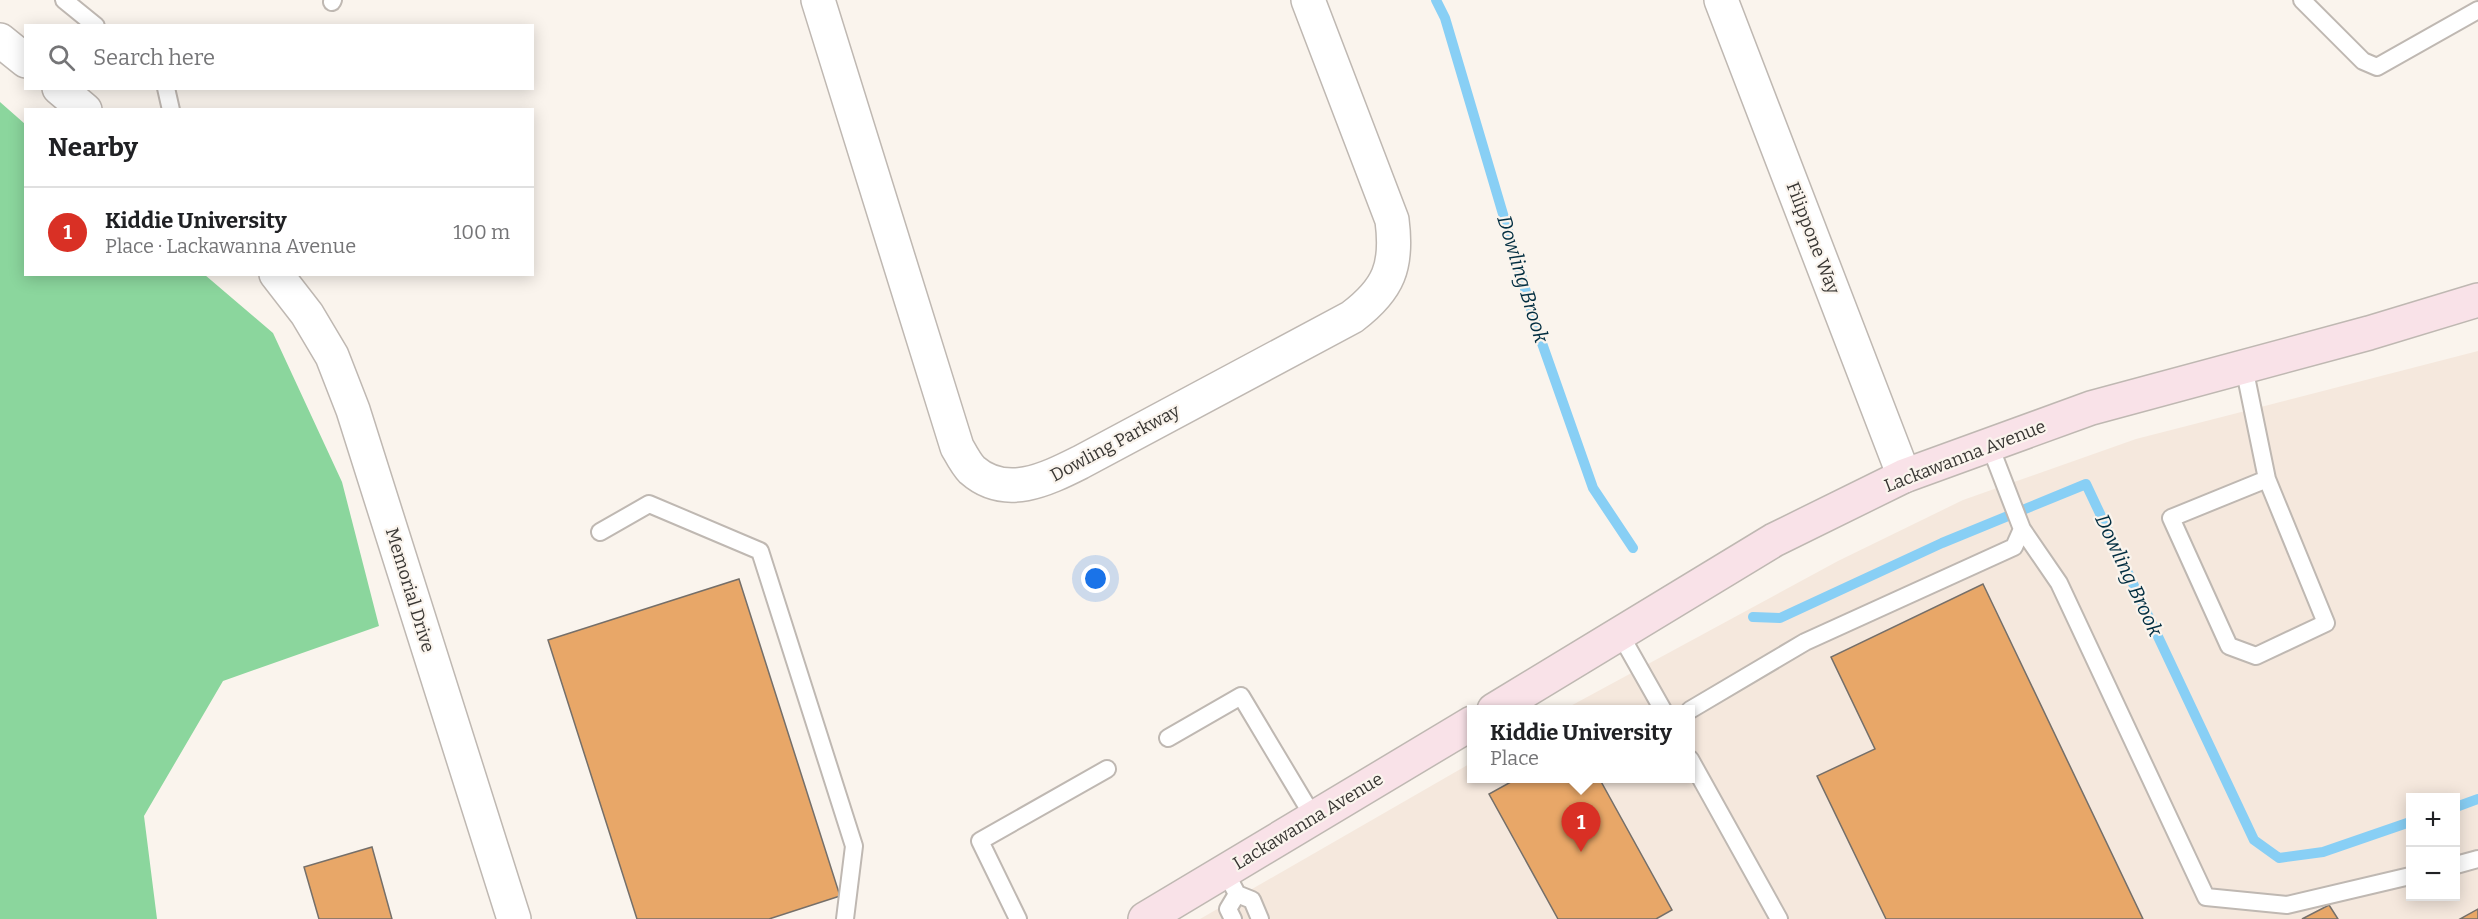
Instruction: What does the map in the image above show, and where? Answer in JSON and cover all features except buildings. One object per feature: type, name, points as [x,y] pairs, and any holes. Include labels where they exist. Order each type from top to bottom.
[{"type":"street","name":"Dowling Parkway","points":[[818,0],[957,447],[971,469],[989,481],[1016,486],[1042,482],[1352,317],[1382,288],[1391,269],[1396,247],[1392,220],[1308,0]]},
{"type":"street","name":"Filippone Way","points":[[1721,0],[1904,476]]},
{"type":"street","points":[[0,40],[24,59]]},
{"type":"street","points":[[61,90],[83,108]]},
{"type":"street","name":"Memorial Drive","points":[[278,276],[307,314],[332,356],[353,410],[514,919]]},
{"type":"street","name":"Lackawanna Avenue","points":[[1502,705],[1774,540],[1904,476],[2091,408],[2369,333],[2478,300]]},
{"type":"street","name":"Lackawanna Avenue","points":[[1144,919],[1231,882],[1314,818],[1467,726]]},
{"type":"lane","points":[[64,0],[94,24]]},
{"type":"lane","points":[[2302,0],[2363,61],[2376,67],[2478,10]]},
{"type":"lane","points":[[166,90],[171,108]]},
{"type":"lane","points":[[2244,367],[2267,479],[2326,623],[2256,656],[2229,646],[2171,518],[2267,479]]},
{"type":"lane","points":[[1990,446],[2022,529],[2059,583],[2206,897],[2287,905],[2406,877]]},
{"type":"lane","points":[[600,532],[649,504],[760,551],[854,846],[845,919]]},
{"type":"lane","points":[[1695,707],[1804,642],[2014,547],[2022,529]]},
{"type":"lane","points":[[1620,634],[1660,705]]},
{"type":"lane","points":[[1168,738],[1241,696],[1314,818]]},
{"type":"lane","points":[[1695,768],[1779,919]]},
{"type":"lane","points":[[1018,919],[980,841],[1107,769]]},
{"type":"lane","points":[[2460,864],[2478,859]]},
{"type":"lane","points":[[1231,882],[1228,909],[1233,919]]},
{"type":"lane","points":[[1231,882],[1252,900],[1260,919]]},
{"type":"shaded area","points":[[2478,351],[2478,919],[1200,919],[1467,765],[1467,783],[1695,783],[1695,705],[1572,705],[1838,561],[1963,500],[2136,439]]},
{"type":"green space","points":[[0,102],[24,123],[24,276],[206,276],[273,333],[342,482],[379,626],[223,681],[144,816],[157,919],[0,919]]},
{"type":"waterway","name":"Dowling Brook","points":[[1436,0],[1445,18],[1537,329],[1593,488],[1633,548]]},
{"type":"waterway","name":"Dowling Brook","points":[[1753,617],[1780,618],[1942,543],[2086,484],[2254,840],[2279,858],[2323,852],[2406,823]]},
{"type":"waterway","name":"Dowling Brook","points":[[2460,806],[2478,799]]},
{"type":"place","name":"Kiddie University","points":[[1581,852]]}]
